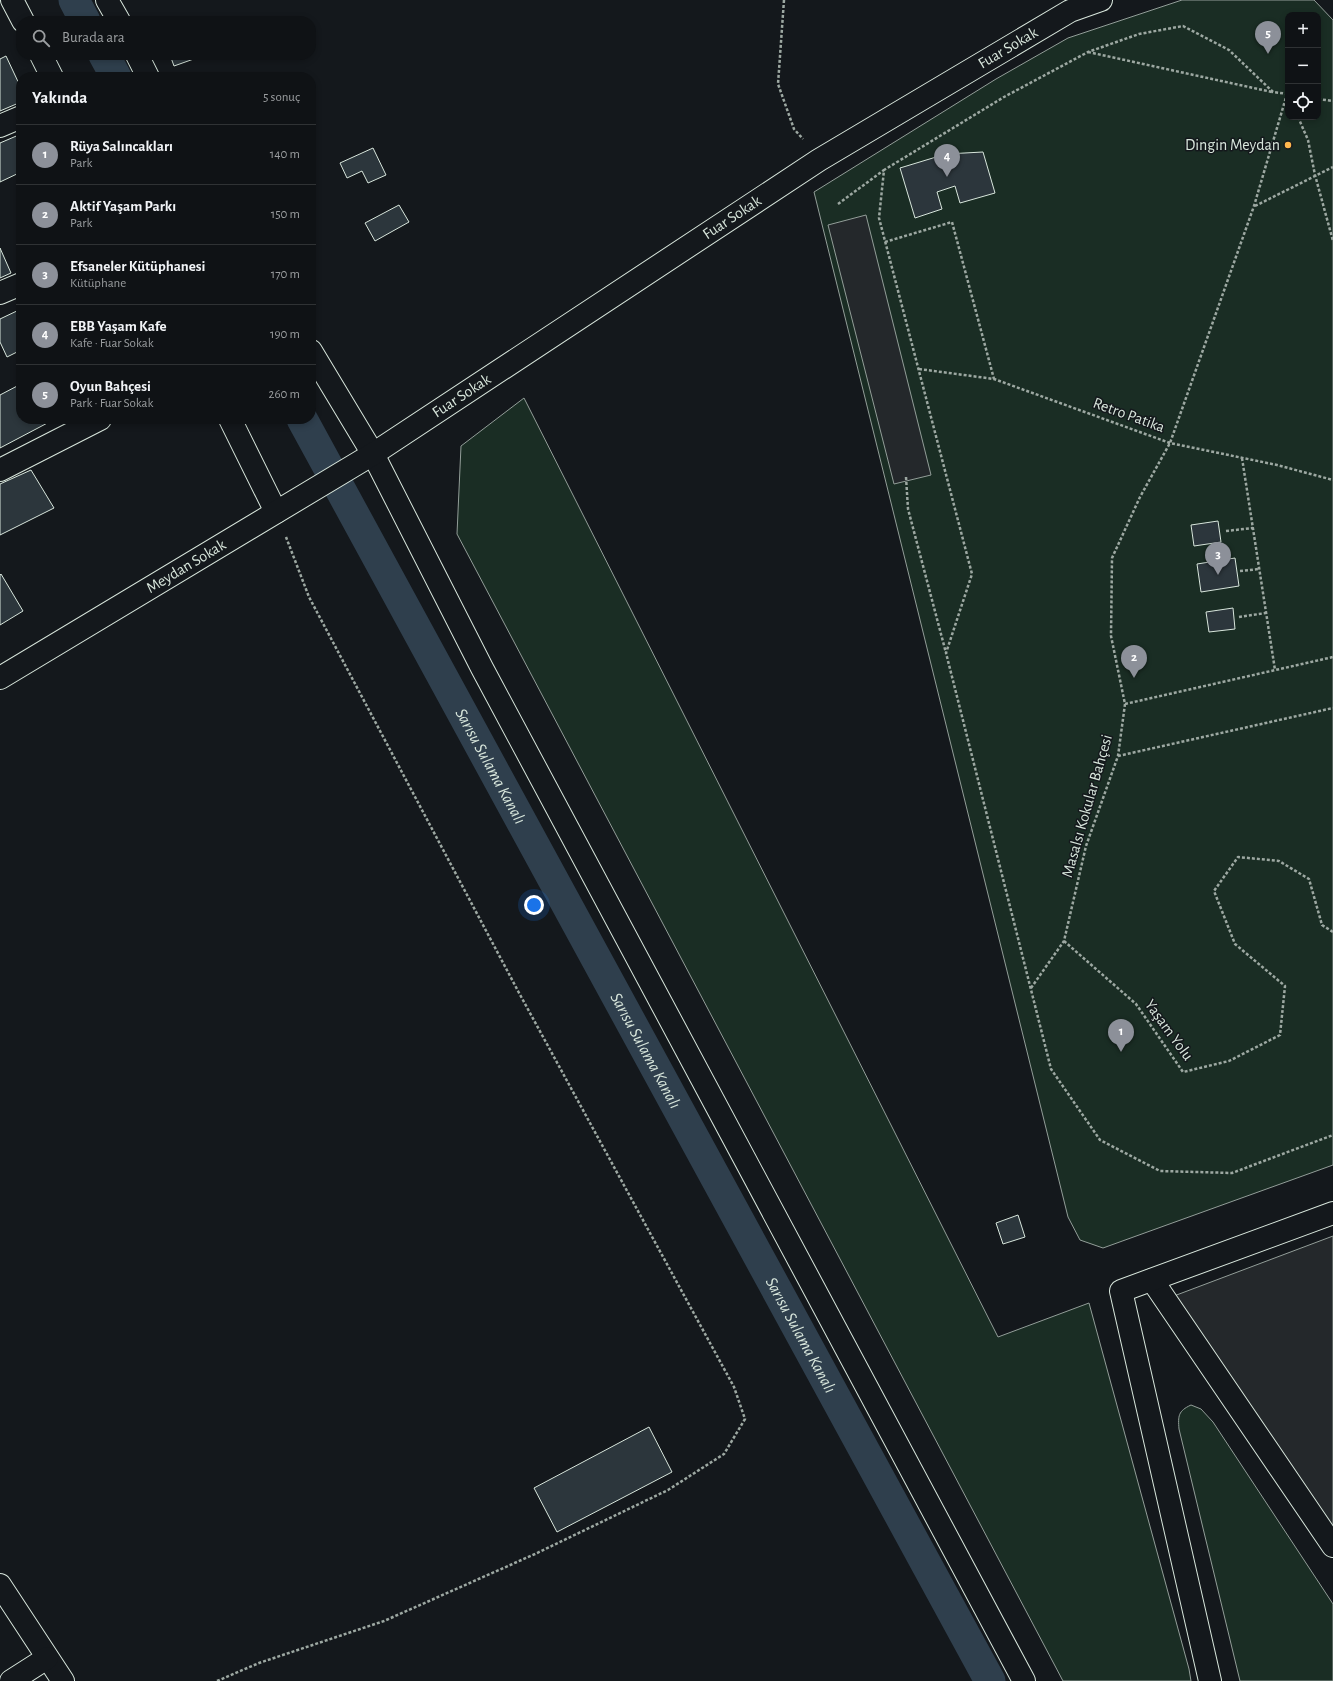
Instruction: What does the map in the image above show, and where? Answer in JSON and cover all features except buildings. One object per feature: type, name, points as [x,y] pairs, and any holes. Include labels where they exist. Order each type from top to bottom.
[{"type":"street","points":[[12,0],[20,16]]},
{"type":"street","points":[[108,0],[116,16]]},
{"type":"street","name":"Fuar Sokak","points":[[365,459],[819,160],[1070,11],[1101,0]]},
{"type":"street","points":[[44,60],[50,72]]},
{"type":"street","points":[[140,60],[146,72]]},
{"type":"street","points":[[0,126],[16,119]]},
{"type":"street","points":[[0,293],[16,286]]},
{"type":"street","points":[[316,361],[365,459],[482,668],[1024,1681]]},
{"type":"street","points":[[0,470],[90,424]]},
{"type":"street","points":[[233,424],[284,508]]},
{"type":"street","name":"Meydan Sokak","points":[[0,678],[365,459]]},
{"type":"street","points":[[1210,1681],[1121,1291],[1333,1214]]},
{"type":"street","points":[[1152,1280],[1333,1546]]},
{"type":"street","points":[[0,1585],[63,1681]]},
{"type":"street","points":[[11,1681],[47,1658]]},
{"type":"path","points":[[784,0],[778,84],[794,129],[819,160]]},
{"type":"path","points":[[838,204],[884,170],[1004,97],[1088,52],[1139,34],[1183,26],[1229,50],[1273,92]]},
{"type":"path","points":[[1088,52],[1285,94]]},
{"type":"path","points":[[1321,99],[1333,101]]},
{"type":"path","name":"Masalsı Kokular Bahçesi","points":[[1031,988],[1064,941],[1086,846],[1118,756],[1125,704],[1111,636],[1112,558],[1140,497],[1170,442],[1254,206],[1285,104]]},
{"type":"path","points":[[1299,120],[1308,140],[1315,175],[1333,241]]},
{"type":"path","points":[[1254,206],[1333,167]]},
{"type":"path","points":[[884,170],[879,218],[972,574],[946,653]]},
{"type":"path","points":[[885,242],[952,222],[994,379]]},
{"type":"path","name":"Retro Patika","points":[[919,369],[994,379],[1170,442],[1277,465],[1333,480]]},
{"type":"path","points":[[1242,458],[1275,670]]},
{"type":"path","points":[[906,477],[908,509],[1051,1069],[1100,1140],[1160,1171],[1232,1173],[1333,1135]]},
{"type":"path","points":[[217,1681],[259,1663],[384,1621],[535,1554],[668,1490],[724,1454],[745,1419],[734,1387],[518,991],[309,597],[284,508]]},
{"type":"path","points":[[1226,531],[1253,528]]},
{"type":"path","points":[[1240,571],[1259,569]]},
{"type":"path","points":[[1239,617],[1266,613]]},
{"type":"path","points":[[1125,704],[1333,657]]},
{"type":"path","points":[[1118,756],[1333,708]]},
{"type":"path","name":"Yaşam Yolu","points":[[1064,941],[1136,1004],[1183,1072],[1229,1062],[1280,1035],[1285,986],[1235,944],[1214,891],[1238,857],[1279,861],[1309,879],[1322,925],[1333,932]]},
{"type":"green space","points":[[1182,0],[1314,0],[1333,20],[1333,1165],[1103,1248],[1080,1240],[1068,1217],[814,192],[996,79],[1068,38]]},
{"type":"green space","points":[[524,398],[998,1337],[1089,1303],[1191,1681],[1063,1681],[457,534],[461,446]]},
{"type":"green space","points":[[1191,1405],[1201,1409],[1213,1422],[1333,1604],[1333,1681],[1240,1681],[1179,1429],[1181,1412]]},
{"type":"shaded area","points":[[866,215],[931,475],[894,484],[828,225]]},
{"type":"shaded area","points":[[1333,1236],[1333,1557],[1158,1302]]},
{"type":"waterway","name":"Sarısu Sulama Kanalı","points":[[74,0],[82,16]]},
{"type":"waterway","name":"Sarısu Sulama Kanalı","points":[[107,60],[113,72]]},
{"type":"waterway","name":"Sarısu Sulama Kanalı","points":[[305,424],[990,1681]]},
{"type":"place","name":"Oyun Bahçesi","points":[[1268,54]]},
{"type":"place","name":"Dingin Meydan","points":[[1288,145]]},
{"type":"place","name":"EBB Yaşam Kafe","points":[[947,177]]},
{"type":"place","name":"Efsaneler Kütüphanesi","points":[[1218,575]]},
{"type":"place","name":"Aktif Yaşam Parkı","points":[[1134,678]]},
{"type":"place","name":"Rüya Salıncakları","points":[[1121,1052]]}]
